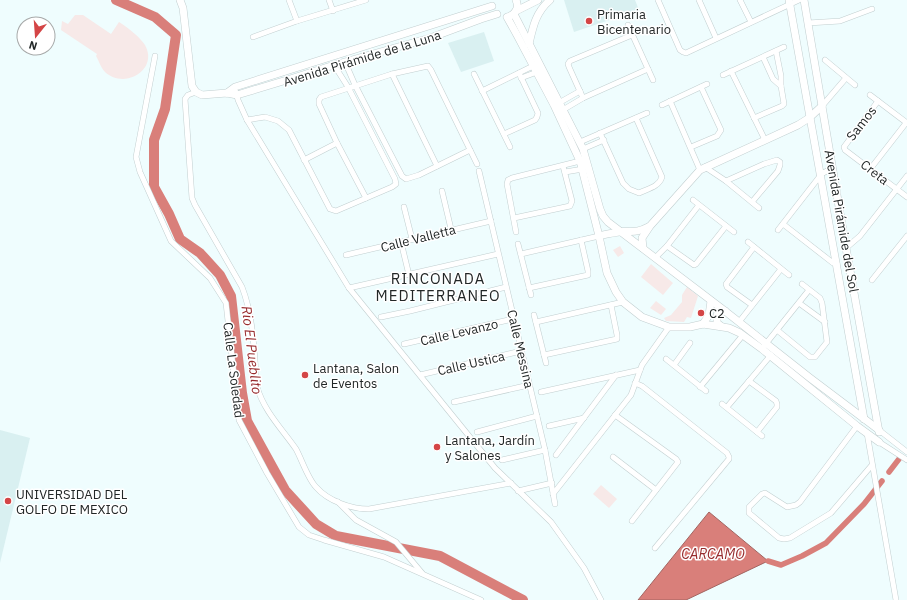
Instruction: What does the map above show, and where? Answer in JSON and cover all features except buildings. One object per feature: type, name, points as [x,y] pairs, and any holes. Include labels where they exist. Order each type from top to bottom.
[{"type":"street","points":[[181,0],[192,86],[196,92],[185,98],[192,198],[247,298],[257,387],[260,396],[265,406],[296,450],[315,486],[323,494],[338,502],[360,509],[369,509],[511,483]]},
{"type":"street","points":[[289,0],[297,21]]},
{"type":"street","points":[[329,0],[333,11]]},
{"type":"street","points":[[253,37],[297,21],[366,0]]},
{"type":"street","points":[[515,12],[518,6],[516,0]]},
{"type":"street","points":[[493,3],[497,14],[507,17],[538,0]]},
{"type":"street","points":[[529,44],[534,21],[539,12],[550,0]]},
{"type":"street","points":[[658,0],[683,52],[686,53],[789,2],[799,0]]},
{"type":"street","points":[[699,0],[716,38]]},
{"type":"street","points":[[740,0],[751,22]]},
{"type":"street","name":"Avenida Pirámide del Sol","points":[[804,0],[880,442]]},
{"type":"street","name":"Avenida Pirámide del Sol","points":[[789,2],[867,433]]},
{"type":"street","name":"Avenida Pirámide de la Luna","points":[[227,92],[235,87],[493,3]]},
{"type":"street","points":[[808,23],[840,21],[872,9]]},
{"type":"street","points":[[515,12],[557,104]]},
{"type":"street","name":"Avenida Pirámide de la Luna","points":[[196,92],[202,95],[227,92],[237,95],[334,65],[430,38],[481,18],[497,14]]},
{"type":"street","points":[[507,17],[535,69],[561,111],[585,144],[600,209],[608,222],[621,231],[896,443],[907,452],[905,459],[857,426],[771,355],[767,344],[721,326],[703,324],[690,327],[669,327],[642,317],[623,302],[606,273],[599,236],[580,161],[561,111]]},
{"type":"street","points":[[628,25],[653,80]]},
{"type":"street","points":[[583,98],[569,67],[568,64],[570,61],[632,34]]},
{"type":"street","points":[[723,75],[784,47]]},
{"type":"street","points":[[754,118],[784,104],[781,86],[782,76],[776,50]]},
{"type":"street","name":"Calle La Soledad","points":[[154,56],[136,157],[140,172],[171,241],[210,278],[226,303],[239,420],[267,473],[299,527],[309,535],[384,556],[481,600]]},
{"type":"street","points":[[763,57],[773,79],[781,86]]},
{"type":"street","points":[[824,60],[855,85]]},
{"type":"street","points":[[345,62],[355,85],[402,176],[406,179],[410,179],[470,150]]},
{"type":"street","points":[[248,120],[265,117],[278,121],[289,130],[330,208],[333,210],[336,211],[392,187],[396,184],[395,179],[348,87],[334,65]]},
{"type":"street","points":[[366,198],[337,144],[319,104],[321,97],[348,87],[392,74],[428,66],[477,164]]},
{"type":"street","points":[[482,91],[535,69]]},
{"type":"street","points":[[561,111],[583,98],[648,69]]},
{"type":"street","points":[[731,71],[764,140]]},
{"type":"street","points":[[392,74],[437,166]]},
{"type":"street","points":[[474,74],[510,147]]},
{"type":"street","points":[[504,134],[537,118],[538,114],[522,75]]},
{"type":"street","points":[[266,78],[268,86]]},
{"type":"street","points":[[643,248],[642,238],[650,226],[703,168],[798,125],[809,118],[822,106],[846,78]]},
{"type":"street","points":[[662,105],[707,84]]},
{"type":"street","points":[[235,87],[248,120],[349,288],[495,468],[551,522],[584,568],[601,600]]},
{"type":"street","points":[[691,147],[717,136],[721,130],[702,87]]},
{"type":"street","points":[[557,104],[580,91]]},
{"type":"street","points":[[870,95],[907,123],[871,168]]},
{"type":"street","points":[[670,101],[691,147],[703,168],[726,181],[759,208]]},
{"type":"street","name":"Samos","points":[[844,147],[878,101]]},
{"type":"street","points":[[585,144],[600,133],[647,113]]},
{"type":"street","points":[[600,133],[623,183],[629,189],[639,193],[657,185],[662,177],[636,118]]},
{"type":"street","points":[[585,144],[604,140]]},
{"type":"street","points":[[304,160],[337,144]]},
{"type":"street","name":"Creta","points":[[844,147],[845,150],[871,168],[907,197]]},
{"type":"street","points":[[726,181],[772,161],[776,160],[780,162],[778,171],[752,202]]},
{"type":"street","points":[[516,232],[507,184],[508,180],[580,161]]},
{"type":"street","points":[[514,218],[570,206],[572,201],[564,165]]},
{"type":"street","points":[[778,230],[820,176],[833,168]]},
{"type":"street","points":[[566,172],[582,169]]},
{"type":"street","name":"Calle Messina","points":[[479,171],[545,450],[555,504]]},
{"type":"street","points":[[846,248],[860,236],[896,188],[907,176]]},
{"type":"street","points":[[442,191],[451,230]]},
{"type":"street","points":[[693,200],[734,232]]},
{"type":"street","points":[[655,258],[667,246],[699,205]]},
{"type":"street","points":[[404,207],[412,239]]},
{"type":"street","name":"Calle Valletta","points":[[346,255],[490,221]]},
{"type":"street","points":[[783,224],[837,264]]},
{"type":"street","points":[[521,254],[621,231],[640,231],[650,226]]},
{"type":"street","points":[[667,246],[694,265],[726,226]]},
{"type":"street","points":[[872,280],[907,236]]},
{"type":"street","points":[[529,288],[588,275],[584,239]]},
{"type":"street","points":[[401,242],[409,275]]},
{"type":"street","points":[[748,242],[789,275]]},
{"type":"street","points":[[518,244],[531,295]]},
{"type":"street","points":[[752,305],[727,287],[726,284],[754,247]]},
{"type":"street","points":[[349,288],[498,254]]},
{"type":"street","points":[[739,322],[782,269]]},
{"type":"street","points":[[778,330],[813,358],[827,342],[820,298],[802,284]]},
{"type":"street","points":[[840,288],[852,285]]},
{"type":"street","points":[[381,317],[506,287]]},
{"type":"street","points":[[767,344],[809,290]]},
{"type":"street","points":[[703,324],[709,315],[711,301]]},
{"type":"street","points":[[536,322],[623,302]]},
{"type":"street","points":[[799,303],[825,322]]},
{"type":"street","points":[[544,355],[617,338],[612,304]]},
{"type":"street","points":[[721,326],[717,323],[717,315],[720,312],[725,311]]},
{"type":"street","points":[[534,315],[546,363]]},
{"type":"street","name":"Calle Levanzo","points":[[404,344],[514,319]]},
{"type":"street","points":[[553,494],[631,395],[642,365],[669,327]]},
{"type":"street","points":[[700,387],[743,335]]},
{"type":"street","points":[[674,365],[690,343]]},
{"type":"street","name":"Calle Ustica","points":[[420,375],[521,351]]},
{"type":"street","points":[[727,407],[771,355]]},
{"type":"street","points":[[666,359],[706,391]]},
{"type":"street","points":[[541,392],[640,370]]},
{"type":"street","points":[[556,456],[616,375]]},
{"type":"street","points":[[722,404],[760,434],[777,407],[777,404],[776,401],[750,381]]},
{"type":"street","points":[[635,383],[642,386],[709,438],[729,456],[729,459],[655,548]]},
{"type":"street","points":[[454,402],[530,385]]},
{"type":"street","points":[[615,415],[677,460],[677,464],[632,521]]},
{"type":"street","points":[[477,432],[537,416]]},
{"type":"street","points":[[549,426],[584,418]]},
{"type":"street","points":[[857,426],[800,502],[796,505],[787,507],[765,493],[762,494],[749,508],[749,513],[779,538],[790,538],[831,513],[872,465]]},
{"type":"street","points":[[867,433],[896,600]]},
{"type":"street","points":[[502,460],[545,450]]},
{"type":"street","points":[[613,457],[656,490]]},
{"type":"street","points":[[518,491],[552,483]]},
{"type":"street","points":[[338,502],[356,520],[396,542],[422,574]]},
{"type":"street","points":[[464,600],[467,594]]},
{"type":"shaded area","name":"Primaria Bicentenario","points":[[564,0],[635,0],[639,10],[574,32]]},
{"type":"shaded area","points":[[75,15],[83,15],[111,34],[119,22],[130,30],[140,38],[145,45],[148,54],[144,69],[137,75],[130,78],[121,79],[113,77],[105,72],[96,56],[97,54],[61,30],[62,21],[68,24]]},
{"type":"shaded area","points":[[484,32],[494,61],[461,72],[448,43]]},
{"type":"shaded area","points":[[620,246],[624,253],[618,257],[613,250]]},
{"type":"shaded area","points":[[651,264],[673,283],[663,295],[641,277]]},
{"type":"shaded area","points":[[687,287],[698,296],[691,318],[687,317],[684,322],[666,321],[664,318],[671,315],[682,302],[682,295]]},
{"type":"shaded area","points":[[656,301],[666,309],[661,315],[650,308]]},
{"type":"shaded area","name":"UNIVERSIDAD DEL GOLFO DE MEXICO","points":[[0,430],[30,438],[0,563]]},
{"type":"shaded area","points":[[601,485],[617,499],[609,508],[593,494]]},
{"type":"water","name":"CARCAMO","points":[[709,512],[768,561],[686,600],[638,600]]},
{"type":"waterway","name":"Rio El Pueblito","points":[[116,0],[155,17],[176,35],[165,109],[154,140],[154,187],[169,214],[180,239],[200,253],[220,275],[231,296],[242,393],[247,421],[285,490],[316,524],[336,536],[440,556],[523,600]]},
{"type":"waterway","points":[[889,472],[899,459]]},
{"type":"waterway","points":[[768,561],[781,565],[826,543],[864,504],[882,481]]},
{"type":"place","name":"Primaria Bicentenario","points":[[589,21]]},
{"type":"place","name":"C2","points":[[701,313]]},
{"type":"place","name":"Lantana, Salon de Eventos","points":[[305,375]]},
{"type":"place","name":"Lantana, Jardín y Salones","points":[[437,447]]},
{"type":"place","name":"UNIVERSIDAD DEL GOLFO DE MEXICO","points":[[8,501]]},
{"type":"district","name":"RINCONADA MEDITERRANEO","points":[[438,288]]}]
